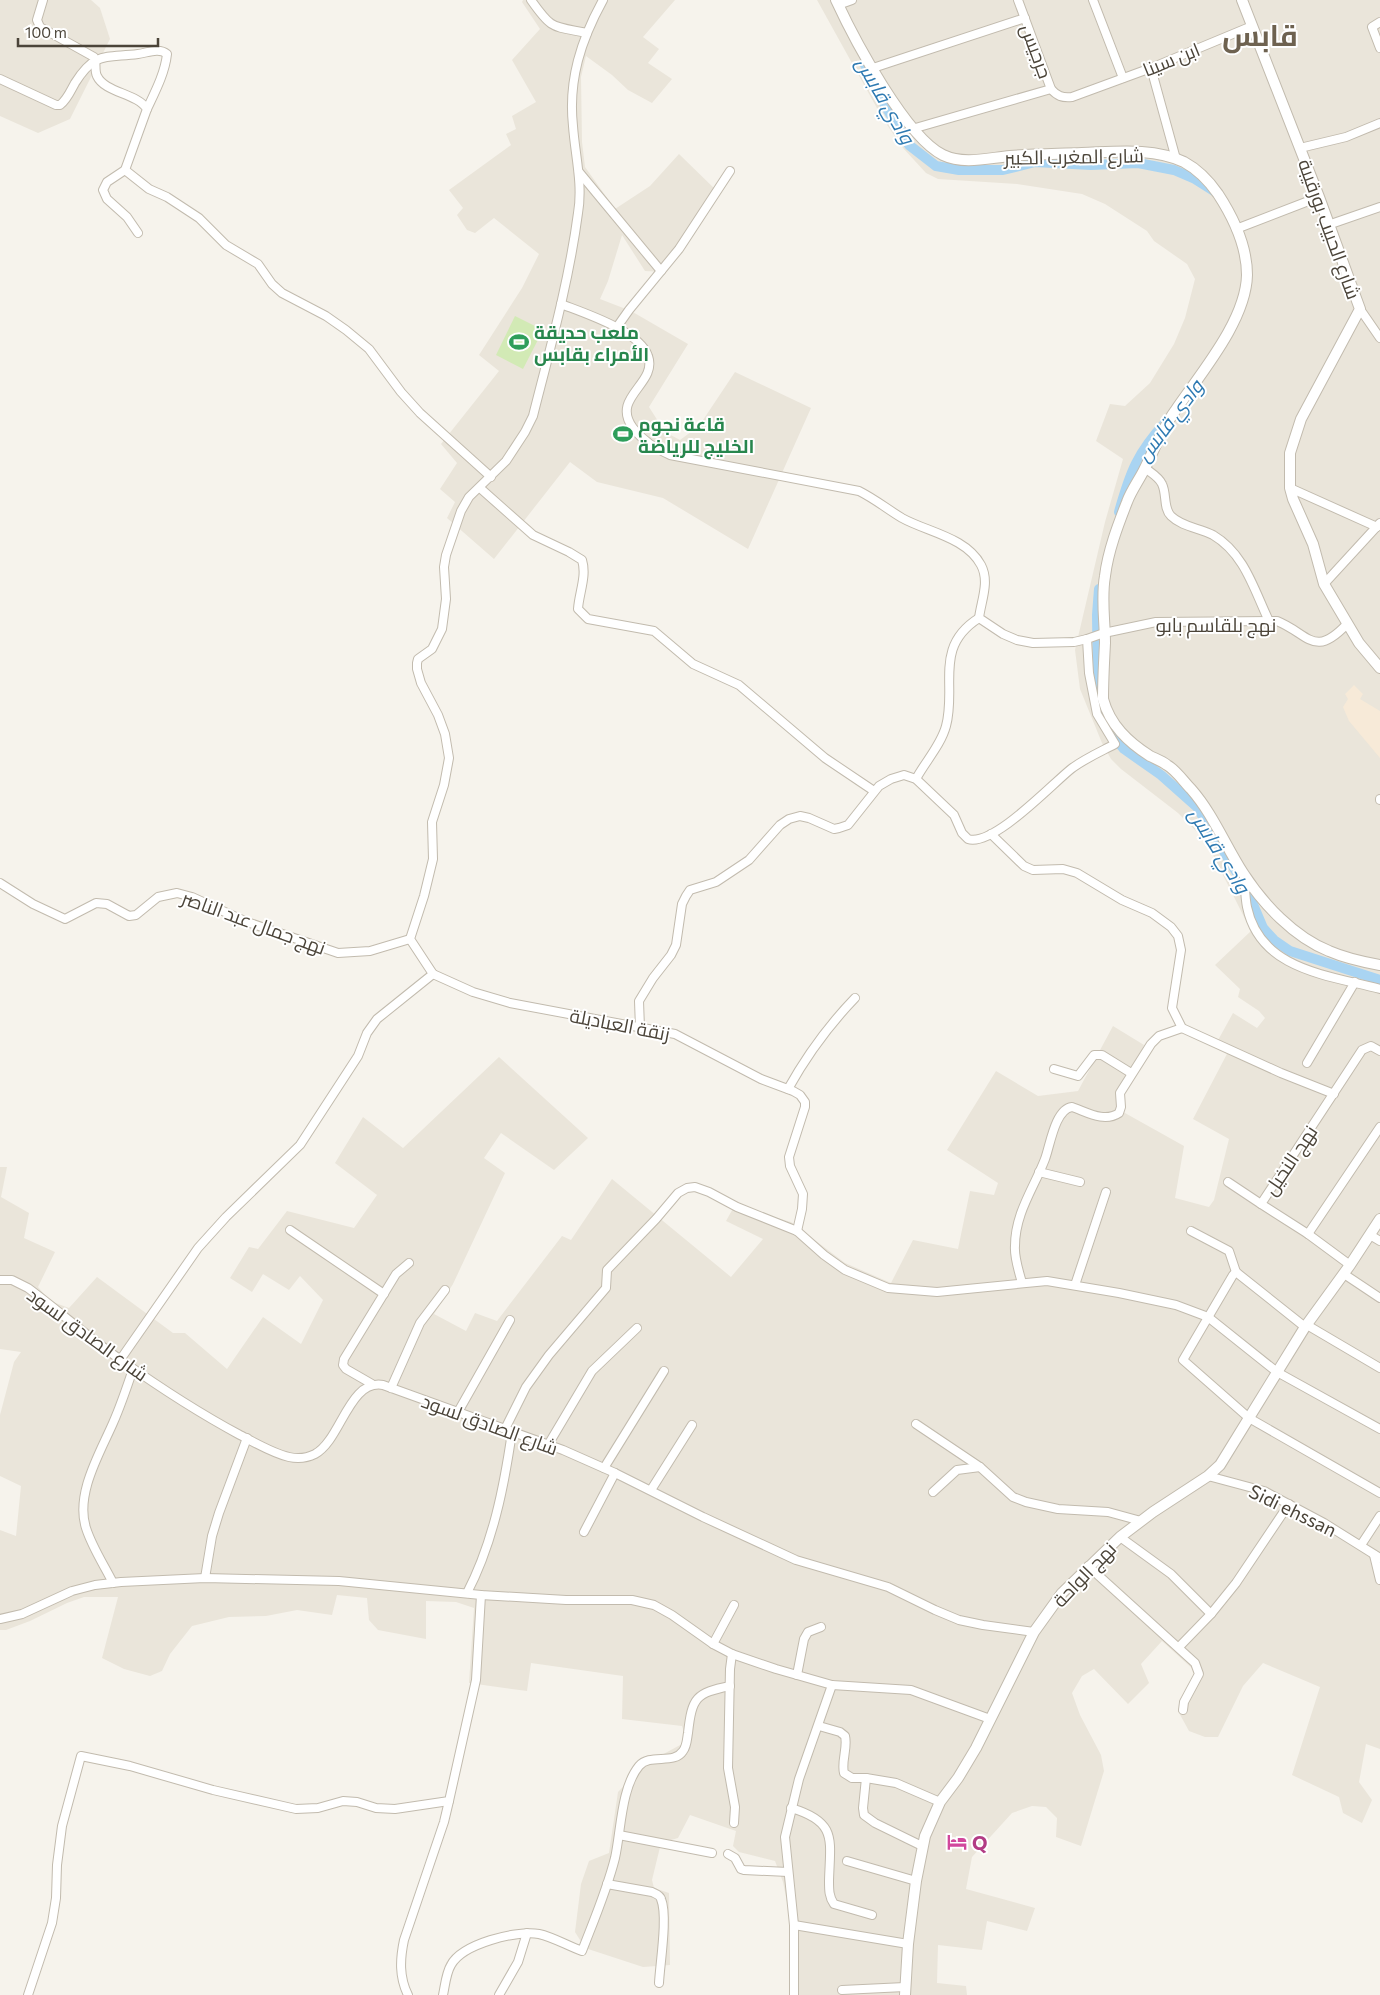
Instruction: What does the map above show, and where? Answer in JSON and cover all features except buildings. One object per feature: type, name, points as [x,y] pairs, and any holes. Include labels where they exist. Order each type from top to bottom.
[{"type":"street","points":[[43,0],[37,13],[40,27],[90,54],[96,60],[96,74],[101,82],[140,102],[147,109]]},
{"type":"street","points":[[531,0],[544,19],[553,26],[587,33]]},
{"type":"street","points":[[120,1360],[198,1248],[226,1217],[300,1145],[353,1064],[367,1033],[377,1019],[433,974],[410,939],[424,896],[432,859],[432,822],[444,785],[449,758],[445,734],[418,676],[418,659],[432,649],[442,629],[446,599],[446,555],[461,510],[469,497],[506,460],[525,432],[533,416],[561,304],[579,211],[579,172],[573,127],[572,90],[580,50],[603,0]]},
{"type":"street","points":[[837,2],[852,0]]},
{"type":"street","name":"جرجيس","points":[[1018,0],[1051,88],[1056,95],[1065,98],[1090,90]]},
{"type":"street","points":[[1094,0],[1123,78]]},
{"type":"street","name":"شارع الحبيب بورقيبة","points":[[1242,0],[1319,197],[1360,309],[1298,428],[1290,453],[1290,488],[1313,544],[1324,584],[1359,643],[1380,668]]},
{"type":"street","name":"شارع المغرب الكبير","points":[[837,2],[873,68],[912,129],[928,145],[942,155],[955,160],[970,160],[1041,154],[1124,152],[1176,159],[1192,168],[1209,182],[1217,193],[1236,229],[1244,251],[1247,274],[1242,300],[1216,355],[1164,427],[1128,499],[1108,555],[1104,579],[1103,700],[1108,716],[1119,731],[1130,742],[1168,765],[1190,789],[1215,822],[1243,873],[1269,905],[1309,940],[1328,951],[1351,959],[1380,965]]},
{"type":"street","points":[[873,68],[1025,18]]},
{"type":"street","points":[[1380,22],[1372,26],[1380,48]]},
{"type":"street","name":"ابن سينا","points":[[1090,90],[1151,68],[1252,26]]},
{"type":"street","points":[[0,80],[56,105],[60,105],[85,69],[96,60],[110,55],[138,54],[160,50],[167,54],[157,90],[147,109],[125,170],[107,182],[103,190],[107,199],[127,216],[138,233]]},
{"type":"street","points":[[1151,68],[1176,159]]},
{"type":"street","points":[[912,129],[1051,88]]},
{"type":"street","points":[[1300,148],[1346,137],[1380,123]]},
{"type":"street","points":[[125,170],[149,189],[167,197],[199,218],[226,244],[258,264],[272,284],[282,293],[326,316],[369,349],[401,392],[420,413],[491,477]]},
{"type":"street","points":[[617,327],[679,249],[730,171]]},
{"type":"street","points":[[579,172],[661,270]]},
{"type":"street","points":[[1236,229],[1319,197]]},
{"type":"street","points":[[1328,224],[1380,207]]},
{"type":"street","points":[[561,304],[617,327],[632,338],[648,355],[649,361],[646,374],[628,404],[626,413],[637,433],[652,446],[670,455],[859,492],[878,501],[902,518],[962,546],[982,566],[985,582],[979,618],[970,624],[953,649],[948,664],[949,697],[946,727],[916,779]]},
{"type":"street","points":[[1360,309],[1380,338]]},
{"type":"street","points":[[1145,468],[1161,481],[1168,513],[1174,519],[1211,534],[1234,551],[1269,621]]},
{"type":"street","points":[[480,488],[533,535],[582,560],[585,570],[580,589],[578,609],[583,616],[601,622],[654,631],[693,664],[740,685],[824,758],[874,791]]},
{"type":"street","points":[[1290,488],[1379,525],[1324,584]]},
{"type":"street","name":"نهج بلقاسم بابو","points":[[979,618],[1003,634],[1017,640],[1033,643],[1058,643],[1087,639],[1104,633],[1156,622],[1269,621],[1277,621],[1286,625],[1314,642],[1328,639],[1347,624]]},
{"type":"street","points":[[640,1028],[639,1001],[676,945],[682,904],[690,890],[716,882],[743,864],[768,840],[780,825],[789,819],[800,816],[834,829],[848,825],[874,791],[891,779],[904,775],[916,779],[954,815],[962,833],[968,839],[977,840],[991,834],[1019,814],[1072,769],[1115,744],[1097,714],[1090,673],[1087,639]]},
{"type":"street","points":[[991,834],[1024,866],[1033,870],[1063,868],[1077,873],[1122,900],[1152,913],[1172,927],[1178,936],[1181,950],[1172,1008],[1182,1028],[1281,1073],[1334,1094]]},
{"type":"street","points":[[1243,873],[1247,907],[1255,930],[1262,942],[1284,960],[1309,970],[1380,989]]},
{"type":"street","name":"نهج جمال عبد الناصر","points":[[0,883],[33,904],[65,919],[96,903],[102,903],[129,916],[136,915],[158,896],[177,893],[192,897],[248,922],[338,953],[370,951],[410,939]]},
{"type":"street","name":"زنقة العباديلة","points":[[433,974],[473,992],[510,1003],[675,1034],[762,1079],[800,1095],[805,1102],[805,1107],[789,1157],[790,1166],[802,1194],[802,1209],[797,1231]]},
{"type":"street","points":[[1307,1063],[1356,982]]},
{"type":"street","points":[[788,1089],[806,1056],[830,1024],[855,998]]},
{"type":"street","points":[[1022,1283],[1016,1258],[1016,1235],[1022,1209],[1039,1172],[1054,1127],[1063,1111],[1072,1107],[1097,1117],[1119,1114],[1121,1107],[1120,1093],[1131,1073],[1159,1036],[1182,1028]]},
{"type":"street","name":"نهج النخيل","points":[[1380,1051],[1371,1046],[1362,1050],[1261,1204],[1308,1234],[1380,1298]]},
{"type":"street","points":[[1054,1069],[1078,1076],[1094,1055],[1102,1055],[1131,1073]]},
{"type":"street","points":[[1308,1234],[1380,1127]]},
{"type":"street","points":[[1039,1172],[1080,1182]]},
{"type":"street","points":[[1228,1182],[1261,1204]]},
{"type":"street","points":[[467,1593],[484,1555],[496,1515],[506,1468],[508,1431],[526,1388],[549,1355],[606,1288],[607,1270],[656,1220],[678,1193],[688,1188],[695,1187],[737,1207],[797,1231],[824,1256],[845,1270],[888,1288],[938,1292],[1047,1281],[1176,1305],[1208,1317],[1278,1372],[1380,1429]]},
{"type":"street","points":[[1074,1285],[1106,1192]]},
{"type":"street","name":"نهج الواحة","points":[[905,1991],[908,1944],[922,1846],[940,1802],[958,1778],[976,1748],[1034,1632],[1062,1593],[1120,1537],[1208,1476],[1220,1465],[1306,1326],[1380,1219]]},
{"type":"street","points":[[290,1230],[384,1294]]},
{"type":"street","points":[[1191,1231],[1228,1251],[1236,1272],[1306,1326],[1380,1368]]},
{"type":"street","points":[[1370,1235],[1380,1240]]},
{"type":"street","points":[[372,1384],[346,1369],[343,1365],[344,1359],[396,1274],[410,1263]]},
{"type":"street","points":[[1236,1272],[1232,1275],[1184,1357],[1184,1362],[1249,1418],[1380,1493]]},
{"type":"street","name":"شارع الصادق لسود","points":[[0,1280],[12,1280],[28,1288],[120,1360],[212,1420],[288,1456],[308,1457],[326,1445],[356,1396],[372,1384],[377,1384],[548,1445],[604,1468],[796,1560],[888,1587],[959,1620],[983,1626],[1034,1632]]},
{"type":"street","points":[[391,1388],[420,1323],[445,1290]]},
{"type":"street","points":[[458,1412],[510,1320]]},
{"type":"street","points":[[548,1445],[592,1371],[638,1328]]},
{"type":"street","points":[[113,1583],[85,1527],[82,1507],[84,1494],[96,1460],[114,1422],[134,1369]]},
{"type":"street","points":[[604,1468],[664,1371]]},
{"type":"street","points":[[916,1424],[980,1467],[1013,1497],[1058,1509],[1108,1512],[1142,1521]]},
{"type":"street","points":[[651,1490],[692,1425]]},
{"type":"street","points":[[205,1578],[212,1536],[247,1438]]},
{"type":"street","points":[[933,1492],[957,1470],[980,1467]]},
{"type":"street","points":[[584,1532],[615,1473]]},
{"type":"street","name":"Sidi ehssan","points":[[1208,1476],[1264,1492],[1289,1504],[1361,1546],[1377,1557],[1380,1580]]},
{"type":"street","points":[[1179,1647],[1211,1614],[1236,1583],[1289,1504]]},
{"type":"street","points":[[1361,1546],[1380,1516]]},
{"type":"street","points":[[1120,1537],[1171,1574],[1211,1614]]},
{"type":"street","points":[[1088,1566],[1195,1663],[1198,1674],[1184,1702],[1183,1710]]},
{"type":"street","points":[[0,1620],[22,1614],[72,1590],[113,1583],[205,1578],[339,1582],[481,1595],[642,1602],[654,1605],[668,1612],[713,1644],[732,1654],[832,1685],[872,1689],[906,1689],[990,1719]]},
{"type":"street","points":[[408,1995],[401,1972],[404,1940],[444,1822],[449,1801],[476,1680],[481,1595]]},
{"type":"street","points":[[713,1644],[734,1605]]},
{"type":"street","points":[[797,1675],[804,1640],[808,1632],[821,1627]]},
{"type":"street","points":[[732,1654],[728,1768],[735,1807],[734,1823]]},
{"type":"street","points":[[794,1995],[794,1925],[784,1837],[799,1779],[832,1685]]},
{"type":"street","points":[[443,1995],[450,1966],[461,1954],[479,1945],[527,1933],[538,1934],[582,1951],[600,1906],[615,1859],[631,1779],[639,1765],[650,1759],[677,1756],[684,1751],[691,1713],[696,1700],[702,1693],[730,1686]]},
{"type":"street","points":[[819,1726],[840,1732],[845,1736],[844,1773],[852,1778],[866,1778],[896,1783],[940,1802]]},
{"type":"street","points":[[28,1995],[52,1923],[62,1826],[81,1756],[130,1766],[213,1790],[296,1809],[318,1808],[344,1801],[357,1802],[376,1808],[395,1809],[449,1801]]},
{"type":"street","points":[[866,1778],[862,1808],[868,1819],[922,1846]]},
{"type":"street","points":[[791,1808],[816,1818],[827,1830],[830,1845],[829,1893],[834,1904],[872,1914]]},
{"type":"street","points":[[619,1835],[712,1853]]},
{"type":"street","points":[[728,1854],[735,1858],[741,1869],[744,1870],[788,1872]]},
{"type":"street","points":[[847,1861],[916,1881]]},
{"type":"street","points":[[607,1884],[652,1892],[659,1894],[662,1899],[664,1914],[659,1982]]},
{"type":"street","points":[[794,1925],[908,1944]]},
{"type":"street","points":[[499,1995],[518,1962],[527,1933]]},
{"type":"street","points":[[842,1990],[905,1991]]},
{"type":"shaded area","points":[[0,0],[91,0],[100,8],[110,39],[70,119],[38,133],[0,116]]},
{"type":"shaded area","points":[[523,0],[675,0],[643,37],[659,49],[648,63],[672,79],[652,103],[628,90],[612,75],[586,56],[581,77],[582,142],[585,167],[615,209],[650,186],[679,154],[719,193],[663,272],[645,271],[622,235],[608,281],[600,299],[631,311],[688,344],[649,407],[665,432],[680,440],[699,426],[735,372],[811,408],[748,549],[663,498],[597,482],[570,462],[494,559],[447,518],[455,502],[440,489],[457,463],[441,444],[499,371],[479,355],[522,288],[539,254],[494,218],[475,233],[467,230],[457,215],[463,208],[449,190],[511,145],[506,134],[516,129],[512,116],[536,102],[512,60],[540,29],[522,2]]},
{"type":"shaded area","points":[[817,0],[1380,0],[1380,1749],[1366,1744],[1359,1782],[1372,1800],[1362,1823],[1343,1813],[1339,1797],[1292,1775],[1320,1687],[1263,1663],[1243,1686],[1218,1737],[1205,1737],[1189,1731],[1178,1711],[1195,1671],[1162,1641],[1141,1664],[1149,1683],[1128,1704],[1094,1669],[1082,1676],[1072,1693],[1080,1715],[1101,1755],[1104,1771],[1081,1846],[1056,1837],[1057,1818],[1046,1807],[1032,1806],[1012,1813],[972,1857],[966,1889],[1035,1908],[1027,1931],[987,1921],[982,1950],[938,1945],[937,1983],[966,1986],[967,1995],[790,1995],[789,1912],[783,1882],[775,1861],[739,1852],[733,1846],[736,1831],[690,1815],[678,1838],[661,1843],[652,1880],[654,1888],[669,1893],[670,1965],[643,1967],[585,1948],[575,1932],[581,1884],[589,1861],[609,1853],[618,1792],[645,1764],[682,1744],[684,1732],[682,1726],[622,1719],[623,1676],[531,1663],[527,1691],[469,1683],[474,1608],[456,1602],[426,1601],[426,1639],[378,1630],[369,1620],[367,1598],[337,1595],[332,1615],[297,1610],[266,1616],[229,1617],[192,1626],[170,1654],[162,1671],[150,1676],[124,1669],[102,1658],[118,1597],[84,1597],[30,1621],[6,1630],[0,1630],[0,1530],[16,1536],[21,1486],[0,1476],[0,1415],[14,1362],[21,1352],[0,1349],[0,1167],[7,1167],[1,1197],[29,1213],[24,1238],[55,1252],[38,1287],[50,1301],[69,1308],[97,1277],[173,1333],[185,1333],[227,1369],[263,1317],[301,1344],[323,1300],[300,1276],[289,1290],[263,1274],[252,1292],[230,1278],[249,1247],[258,1249],[287,1211],[354,1228],[377,1195],[335,1163],[363,1117],[403,1148],[499,1057],[588,1138],[554,1170],[501,1133],[484,1158],[505,1173],[453,1284],[434,1314],[466,1331],[475,1313],[497,1321],[562,1236],[571,1240],[612,1179],[731,1277],[763,1239],[726,1221],[736,1203],[791,1222],[845,1263],[891,1283],[913,1240],[958,1249],[970,1191],[994,1195],[998,1183],[947,1150],[996,1071],[1038,1096],[1078,1091],[1113,1026],[1144,1045],[1116,1108],[1184,1146],[1175,1198],[1209,1207],[1214,1200],[1229,1139],[1193,1119],[1229,1050],[1217,1042],[1233,1013],[1257,1028],[1265,1018],[1259,1011],[1238,997],[1240,989],[1215,965],[1251,931],[1209,847],[1198,833],[1178,813],[1121,769],[1111,759],[1102,743],[1080,689],[1075,650],[1105,522],[1123,459],[1096,441],[1110,404],[1125,406],[1150,383],[1174,344],[1185,318],[1195,279],[1187,264],[1154,241],[1147,231],[1105,204],[1082,194],[1017,184],[938,179],[926,173],[903,148],[883,119]]},
{"type":"shaded area","points":[[1354,685],[1363,694],[1360,699],[1380,711],[1380,758],[1349,721],[1343,707],[1348,699],[1345,694]]},
{"type":"green space","name":"ملعب حديقة الأمراء بقابس","points":[[515,316],[543,330],[523,369],[496,355]]},
{"type":"waterway","name":"وادي قابس","points":[[865,65],[886,107],[909,145],[936,166],[959,170],[1003,170],[1035,162],[1091,165],[1138,163],[1174,170],[1195,179],[1214,191]]},
{"type":"waterway","name":"وادي قابس","points":[[1119,512],[1131,475],[1141,454],[1166,422]]},
{"type":"waterway","name":"وادي قابس","points":[[1099,589],[1097,615],[1098,691],[1100,711],[1110,732],[1124,749],[1161,775],[1197,807],[1246,888],[1263,928],[1274,940],[1290,951],[1380,980]]},
{"type":"place","name":"ملعب حديقة الأمراء بقابس","points":[[519,342]]},
{"type":"place","name":"قاعة نجوم الخليج للرياضة","points":[[623,434]]},
{"type":"place","name":"Q","points":[[957,1842]]},
{"type":"district","name":"قابس","points":[[1260,34]]}]
